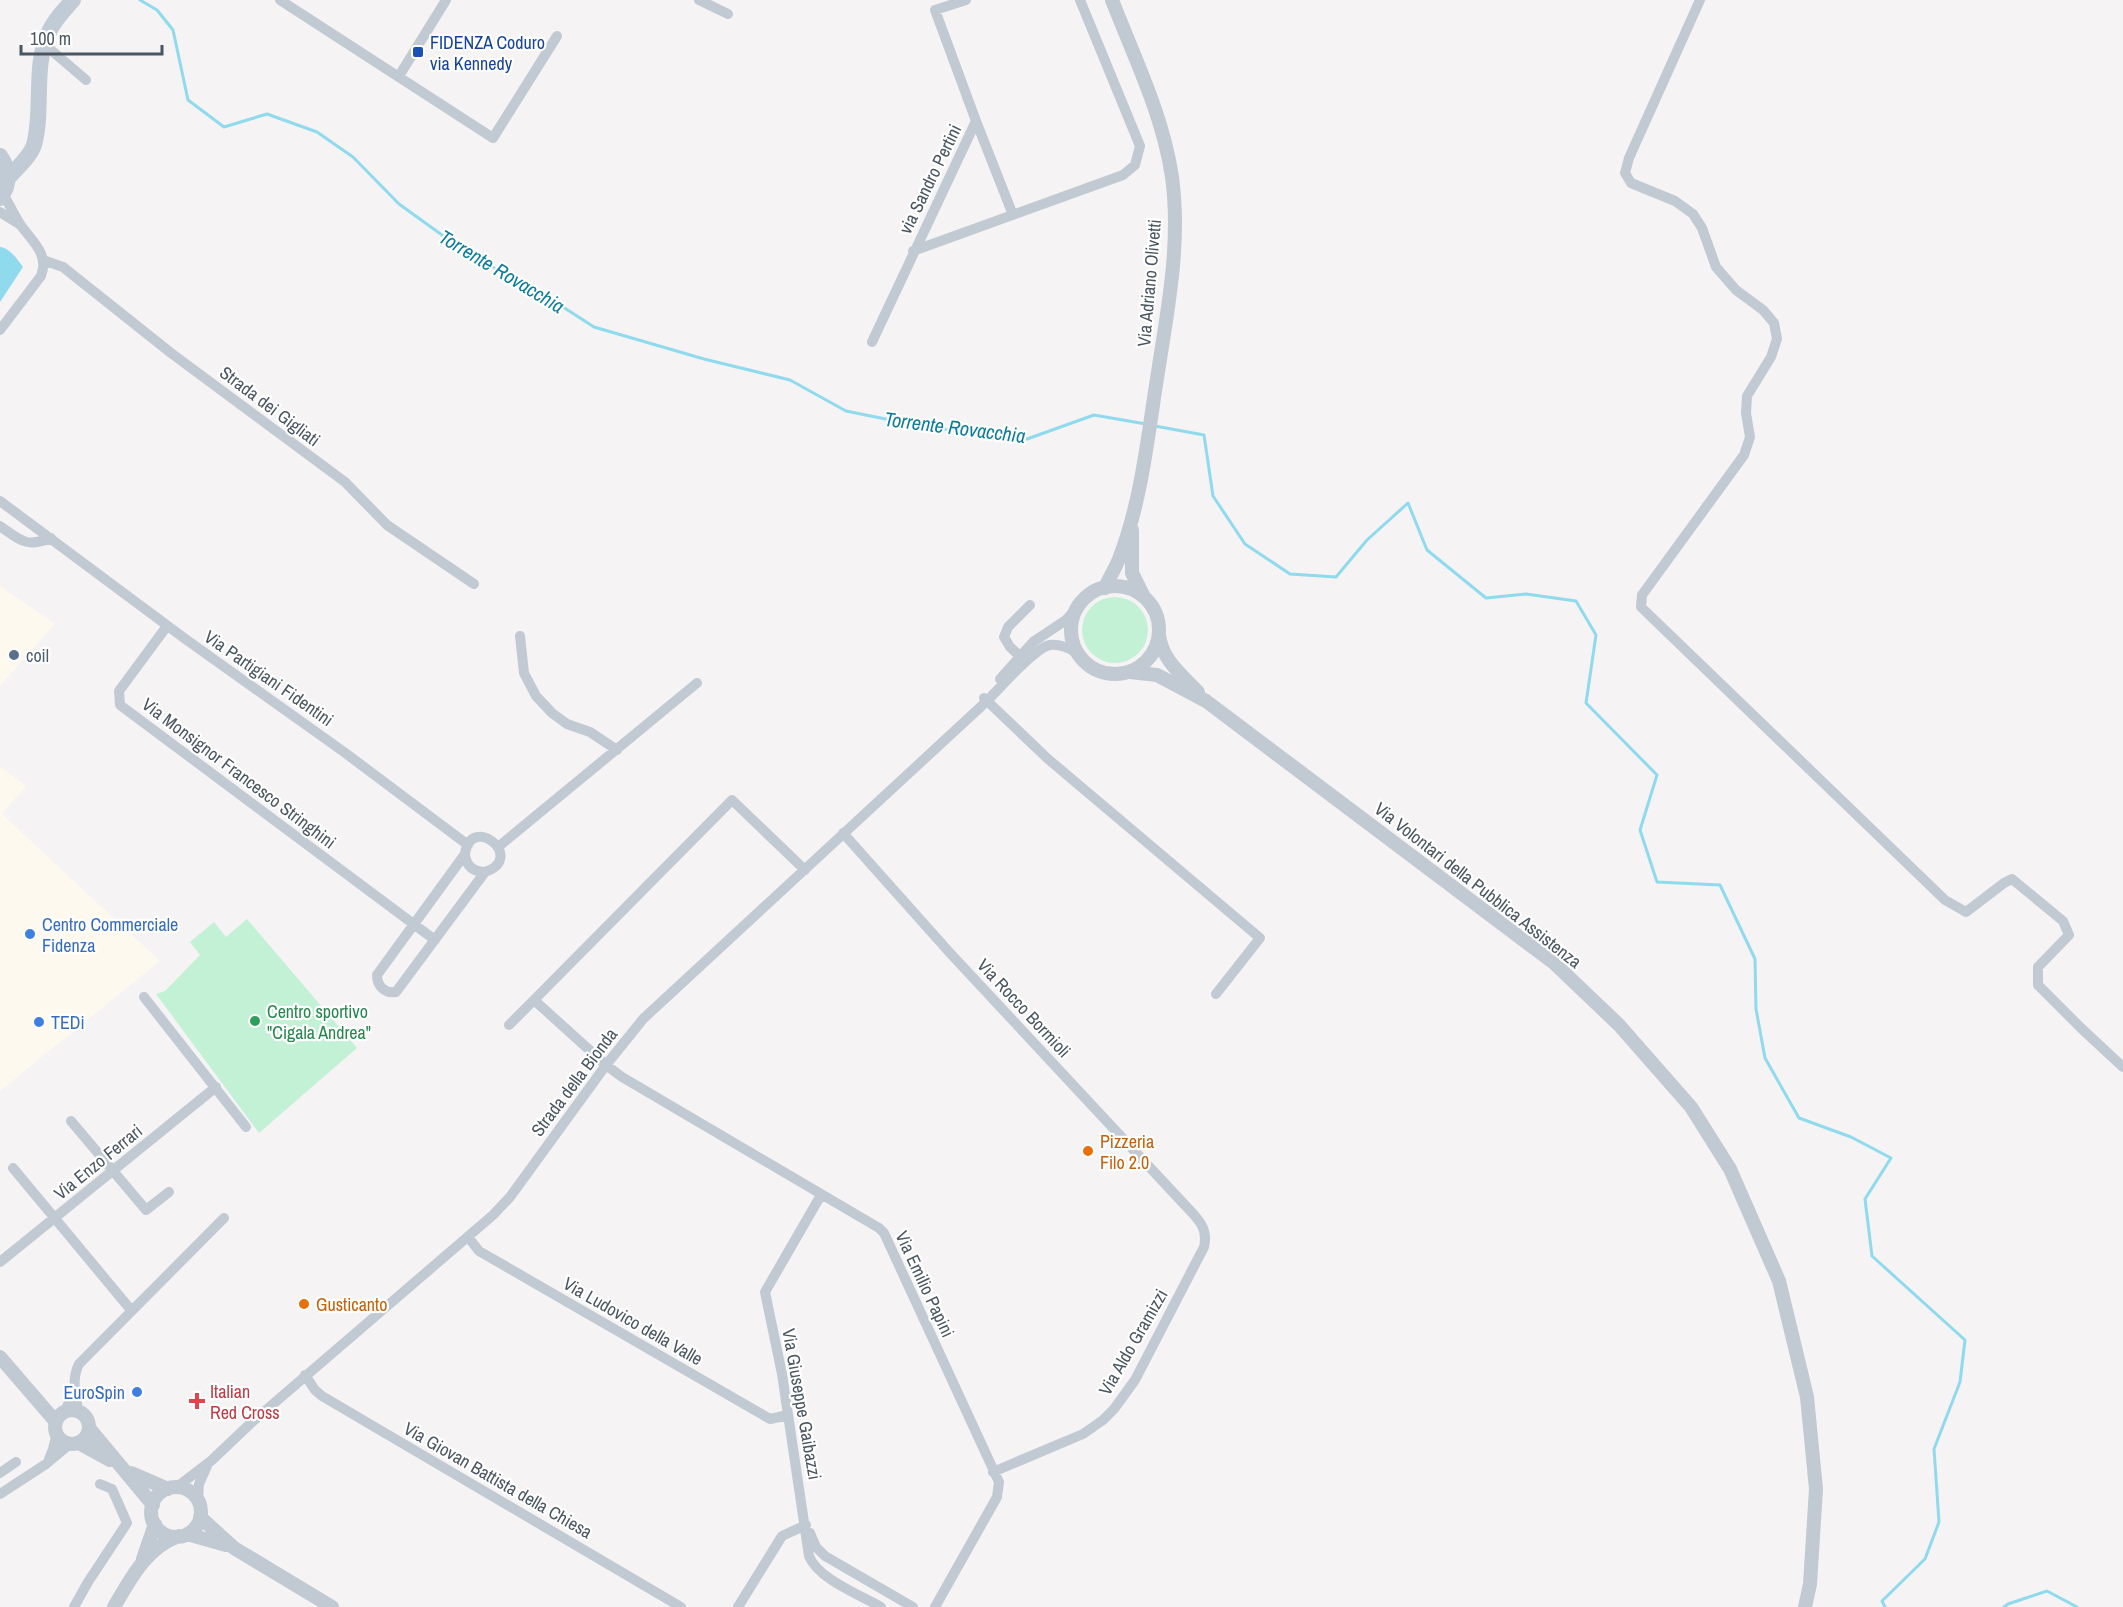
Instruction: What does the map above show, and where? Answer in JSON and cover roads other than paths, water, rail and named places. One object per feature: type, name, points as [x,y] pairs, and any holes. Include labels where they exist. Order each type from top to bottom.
[{"type":"main road","points":[[4,190],[34,144],[39,114],[40,66],[44,44],[50,28],[73,0]]},
{"type":"main road","points":[[4,190],[6,165],[0,155],[14,152],[34,138]]},
{"type":"street","points":[[280,0],[493,138],[557,36]]},
{"type":"street","points":[[399,76],[446,0]]},
{"type":"street","points":[[699,0],[728,14]]},
{"type":"street","name":"via Sandro Pertini","points":[[966,0],[932,5],[1013,215]]},
{"type":"street","name":"via Sandro Pertini","points":[[913,251],[1123,175],[1135,165],[1140,146],[1080,0]]},
{"type":"street","points":[[1105,0],[1118,14]]},
{"type":"street","name":"Via Adriano Olivetti","points":[[1112,0],[1147,87],[1163,138],[1172,177],[1176,231],[1154,400],[1133,513]]},
{"type":"street","points":[[1700,0],[1624,173],[1631,183],[1675,201],[1693,214],[1702,228],[1716,267],[1736,290],[1763,310],[1774,323],[1777,339],[1771,357],[1746,396],[1750,437],[1744,455],[1642,595],[1641,607],[1945,900],[1965,912],[2012,879],[2063,921],[2069,935],[2038,967],[2038,985],[2123,1067]]},
{"type":"street","points":[[44,44],[86,80]]},
{"type":"street","points":[[40,66],[55,62],[69,64]]},
{"type":"street","name":"via Sandro Pertini","points":[[872,342],[976,121]]},
{"type":"street","points":[[4,190],[21,226]]},
{"type":"street","points":[[0,212],[21,226],[36,243],[42,253],[44,270],[0,330]]},
{"type":"street","name":"Strada dei Gigliati","points":[[43,260],[63,267],[171,353],[345,482],[387,525],[474,584]]},
{"type":"street","name":"Via Partigiani Fidentini","points":[[0,501],[167,626],[344,752],[466,849]]},
{"type":"street","points":[[1105,588],[1118,560],[1133,513]]},
{"type":"street","points":[[1133,513],[1132,573],[1154,611],[1159,631],[1156,644],[1150,656],[1130,672],[1106,674],[1084,662],[1072,642],[1071,631],[1072,619],[1084,599],[1105,588],[1120,587],[1134,591],[1146,600]]},
{"type":"street","points":[[0,526],[26,543],[41,542],[51,538]]},
{"type":"street","points":[[1023,659],[1006,642],[1005,634],[1008,627],[1030,605]]},
{"type":"street","name":"Strada della Bionda","points":[[173,1488],[212,1460],[305,1376],[468,1237],[510,1197],[606,1065],[643,1019],[963,723],[1023,659],[1033,642],[1066,620],[1077,608]]},
{"type":"street","name":"Via Monsignor Francesco Stringhini","points":[[167,626],[119,691],[120,705],[435,940]]},
{"type":"street","name":"Via Volontari della Pubblica Assistenza","points":[[1159,631],[1160,643],[1170,662],[1206,700],[1554,963],[1619,1025],[1690,1107],[1730,1169],[1779,1281],[1806,1397],[1816,1489],[1810,1584],[1805,1607]]},
{"type":"street","points":[[520,636],[524,673],[536,696],[552,713],[567,724],[590,732],[617,750]]},
{"type":"street","name":"Strada della Bionda","points":[[1023,659],[1050,645],[1067,647],[1077,653]]},
{"type":"street","name":"Via Volontari della Pubblica Assistenza","points":[[1130,672],[1157,675],[1206,700]]},
{"type":"street","points":[[498,847],[697,683]]},
{"type":"street","points":[[986,699],[1048,759],[1260,938],[1216,994]]},
{"type":"street","points":[[509,1024],[732,800],[805,870]]},
{"type":"street","name":"Via Rocco Bormioli","points":[[843,833],[950,953],[1184,1203]]},
{"type":"street","points":[[466,849],[467,864],[475,871],[485,872],[498,863],[500,852],[491,839],[476,838],[466,849],[415,924],[376,975],[378,984],[382,988],[388,992],[396,992],[485,872]]},
{"type":"street","points":[[144,997],[246,1127]]},
{"type":"street","name":"Via Emilio Papini","points":[[534,1000],[622,1077],[884,1233],[999,1482],[997,1497],[935,1607]]},
{"type":"street","name":"Via Enzo Ferrari","points":[[0,1262],[216,1087]]},
{"type":"street","points":[[71,1120],[146,1210],[169,1192]]},
{"type":"street","points":[[13,1168],[131,1310]]},
{"type":"street","name":"Via Giuseppe Gaibazzi","points":[[806,1525],[765,1292],[821,1195]]},
{"type":"street","name":"Via Aldo Gramizzi","points":[[993,1472],[1092,1429],[1124,1396],[1204,1247],[1206,1239],[1202,1224],[1184,1203]]},
{"type":"street","points":[[46,1464],[74,1391],[74,1380],[79,1364],[224,1218]]},
{"type":"street","name":"Via Ludovico della Valle","points":[[468,1237],[479,1251],[770,1419],[788,1415]]},
{"type":"street","points":[[0,1358],[39,1402],[64,1418],[87,1419],[89,1428],[153,1505]]},
{"type":"street","name":"Via Giovan Battista della Chiesa","points":[[305,1376],[322,1396],[681,1607]]},
{"type":"street","points":[[64,1418],[62,1440],[74,1443],[150,1483],[193,1493],[198,1500],[200,1517],[198,1524],[183,1535],[167,1541],[152,1551],[139,1566],[114,1607]]},
{"type":"street","points":[[0,1494],[86,1437],[89,1428]]},
{"type":"street","name":"Strada della Bionda","points":[[198,1500],[201,1477],[212,1460]]},
{"type":"street","points":[[0,1473],[16,1462]]},
{"type":"street","points":[[74,1607],[128,1523],[112,1489],[100,1484]]},
{"type":"street","points":[[173,1488],[161,1492],[153,1505],[152,1518],[165,1534],[202,1537],[234,1548]]},
{"type":"street","points":[[200,1517],[234,1548],[332,1607]]},
{"type":"street","points":[[139,1566],[155,1524]]},
{"type":"street","points":[[738,1607],[782,1536],[806,1525]]},
{"type":"street","points":[[806,1525],[810,1556],[815,1567],[822,1574],[881,1607]]},
{"type":"street","points":[[806,1525],[816,1547],[825,1556],[913,1607]]},
{"type":"water","points":[[0,247],[16,257],[23,267],[0,302]]},
{"type":"waterway","name":"Torrente Rovacchia","points":[[140,0],[157,10],[173,30],[188,100],[224,127],[267,114],[317,132],[353,157],[399,204],[474,258],[529,285],[594,327],[704,359],[790,380],[846,411],[925,427],[1027,439],[1094,415],[1146,424]]},
{"type":"waterway","name":"Torrente Rovacchia","points":[[1155,426],[1204,435],[1213,496],[1245,544],[1290,574],[1336,577],[1367,540],[1408,503],[1427,550],[1486,598],[1526,594],[1576,601],[1596,635],[1586,703],[1657,775],[1640,830],[1657,882],[1720,885],[1755,959],[1756,1009],[1765,1058],[1799,1118],[1851,1137],[1891,1158],[1865,1199],[1872,1256],[1965,1340],[1960,1382],[1934,1449],[1939,1522],[1925,1559],[1882,1601],[1885,1607]]},
{"type":"waterway","name":"Torrente Rovacchia","points":[[2004,1607],[2047,1591],[2077,1607]]},
{"type":"place","name":"FIDENZA Coduro via Kennedy","points":[[418,52]]},
{"type":"place","name":"coil","points":[[14,655]]},
{"type":"place","name":"Centro Commerciale Fidenza","points":[[30,934]]},
{"type":"place","name":"Centro sportivo \"Cigala Andrea\"","points":[[255,1021]]},
{"type":"place","name":"TEDi","points":[[39,1022]]},
{"type":"place","name":"Pizzeria Filo 2.0","points":[[1088,1151]]},
{"type":"place","name":"Gusticanto","points":[[304,1304]]},
{"type":"place","name":"EuroSpin","points":[[137,1392]]},
{"type":"place","name":"Italian Red Cross","points":[[197,1401]]}]
